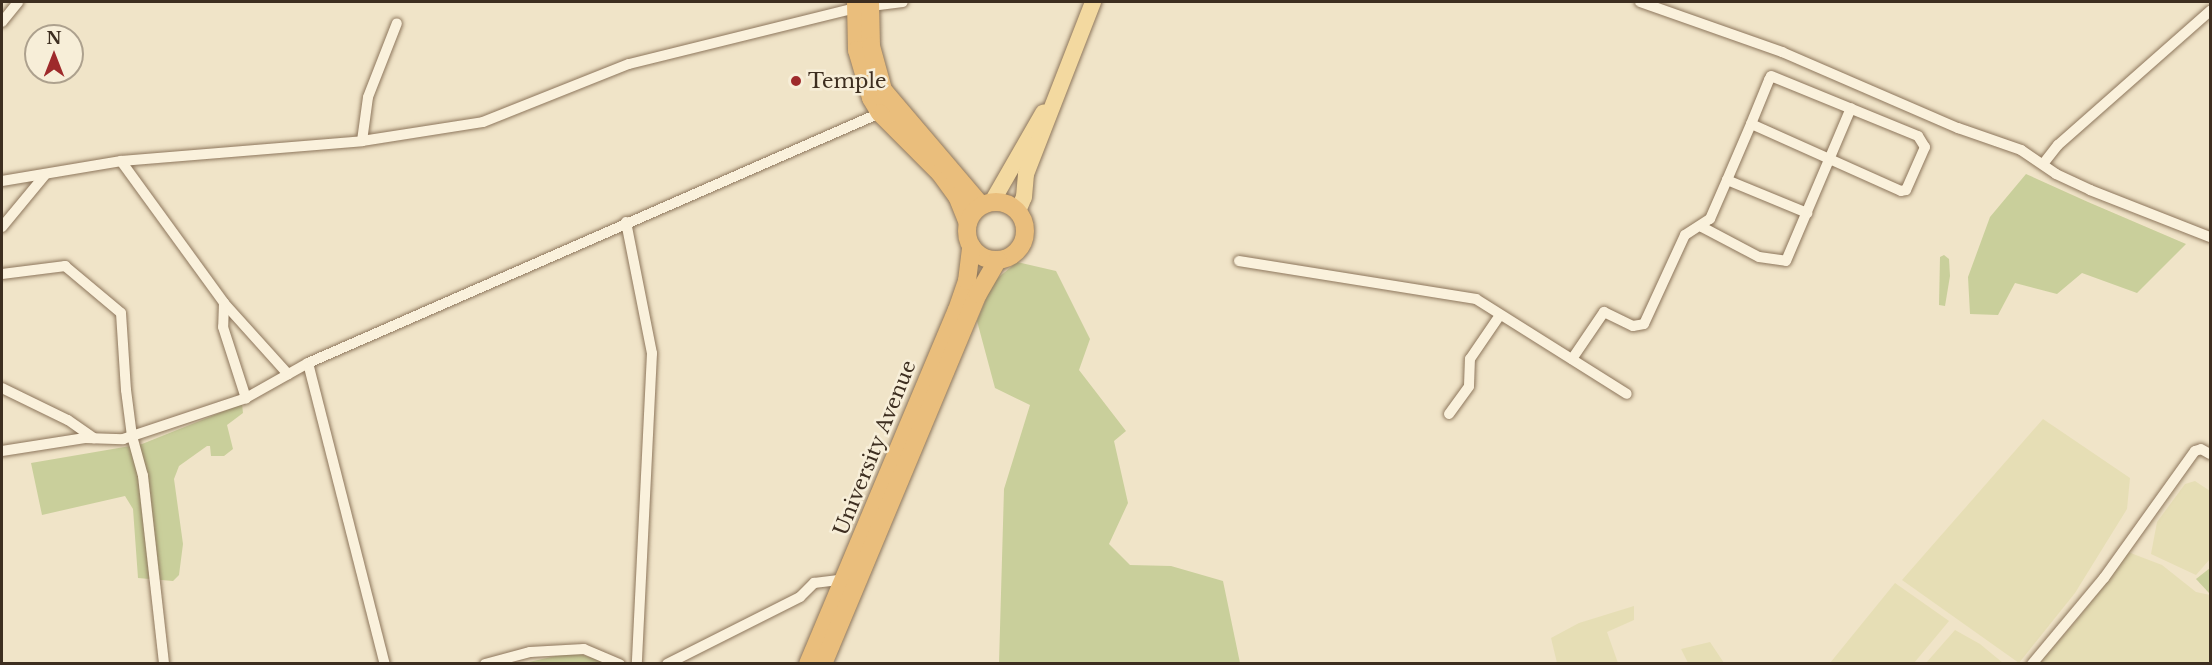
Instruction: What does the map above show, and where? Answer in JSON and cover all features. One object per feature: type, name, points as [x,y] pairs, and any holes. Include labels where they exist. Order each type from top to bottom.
[{"type":"highway","points":[[863,4],[871,46],[884,90],[987,204],[1018,211],[1026,231],[1024,242],[1009,258],[998,260],[978,254],[971,246],[968,223],[957,196],[940,173],[880,113],[862,77],[863,4]]},
{"type":"highway","points":[[968,223],[987,204]]},
{"type":"highway","name":"University Avenue","points":[[823,663],[850,580],[957,310],[967,281],[971,246]]},
{"type":"highway","name":"University Avenue","points":[[808,663],[850,580],[974,304],[998,260]]},
{"type":"main road","points":[[1018,211],[1024,197],[1026,174],[1049,121],[1053,101],[1093,2]]},
{"type":"main road","points":[[987,204],[1041,115],[1053,101]]},
{"type":"street","points":[[2,22],[18,2]]},
{"type":"street","points":[[2,181],[121,161],[362,141],[483,122],[629,64],[863,4],[903,2]]},
{"type":"street","points":[[1640,2],[1782,52],[1958,128],[2021,150],[2090,190],[2211,237]]},
{"type":"street","points":[[2043,164],[2058,145],[2211,11]]},
{"type":"street","points":[[362,141],[368,97],[398,23]]},
{"type":"street","points":[[1572,359],[1604,312],[1633,326],[1644,324],[1689,230],[1702,227],[1710,219],[1750,124],[1773,76],[1922,140],[1925,147],[1906,190],[1901,191],[1750,124]]},
{"type":"street","points":[[1702,227],[1759,258],[1782,264],[1787,260],[1851,108]]},
{"type":"street","points":[[2,451],[94,438],[132,436],[246,398],[308,363],[626,222],[760,168],[880,113]]},
{"type":"street","points":[[121,161],[224,303],[288,374]]},
{"type":"street","points":[[2,227],[45,175]]},
{"type":"street","points":[[1727,180],[1807,213]]},
{"type":"street","points":[[626,222],[652,353],[637,663]]},
{"type":"street","points":[[1239,261],[1373,284],[1461,294],[1500,315],[1627,394]]},
{"type":"street","points":[[2,274],[65,266],[121,313],[132,436],[143,476],[164,663]]},
{"type":"street","points":[[224,303],[223,327],[246,398]]},
{"type":"street","points":[[1449,414],[1469,386],[1470,359],[1500,315]]},
{"type":"street","points":[[308,363],[385,663]]},
{"type":"street","points":[[2,388],[68,420],[94,438]]},
{"type":"street","points":[[2032,663],[2104,578],[2190,457],[2201,449],[2211,454]]},
{"type":"street","points":[[666,663],[800,597],[814,583],[850,580]]},
{"type":"street","points":[[485,663],[530,652],[584,649],[620,663]]},
{"type":"shaded area","points":[[2043,419],[2130,478],[2127,509],[2075,593],[2019,663],[1902,580]]},
{"type":"shaded area","points":[[2195,481],[2210,491],[2210,559],[2196,575],[2151,554],[2157,522],[2185,484]]},
{"type":"shaded area","points":[[2128,552],[2162,565],[2196,592],[2210,595],[2210,663],[2038,664],[2077,620]]},
{"type":"shaded area","points":[[1895,583],[1949,621],[1914,663],[1830,663]]},
{"type":"shaded area","points":[[1634,606],[1634,620],[1607,632],[1618,663],[1557,663],[1551,638],[1579,623]]},
{"type":"shaded area","points":[[1955,630],[1980,644],[2003,663],[1926,663]]},
{"type":"shaded area","points":[[1710,642],[1724,663],[1688,663],[1681,649]]},
{"type":"green space","points":[[2026,174],[2186,244],[2137,293],[2082,273],[2057,294],[2015,283],[1998,315],[1970,314],[1968,277],[1990,217]]},
{"type":"green space","points":[[1944,255],[1949,259],[1950,276],[1945,306],[1939,305],[1940,257]]},
{"type":"green space","points":[[1017,262],[1056,271],[1090,339],[1079,370],[1126,431],[1114,441],[1128,503],[1109,544],[1130,565],[1171,566],[1223,581],[1240,663],[999,663],[1004,489],[1030,405],[995,388],[977,321],[993,282]]},
{"type":"green space","points":[[242,404],[243,413],[227,425],[233,449],[224,456],[211,456],[210,446],[207,446],[179,466],[174,479],[183,544],[179,575],[173,581],[138,578],[133,509],[125,496],[42,515],[31,463],[142,444]]},
{"type":"green space","points":[[2210,568],[2210,592],[2209,593],[2196,579]]},
{"type":"green space","points":[[577,653],[612,664],[520,664],[560,655]]},
{"type":"place","name":"Temple","points":[[796,81]]}]
